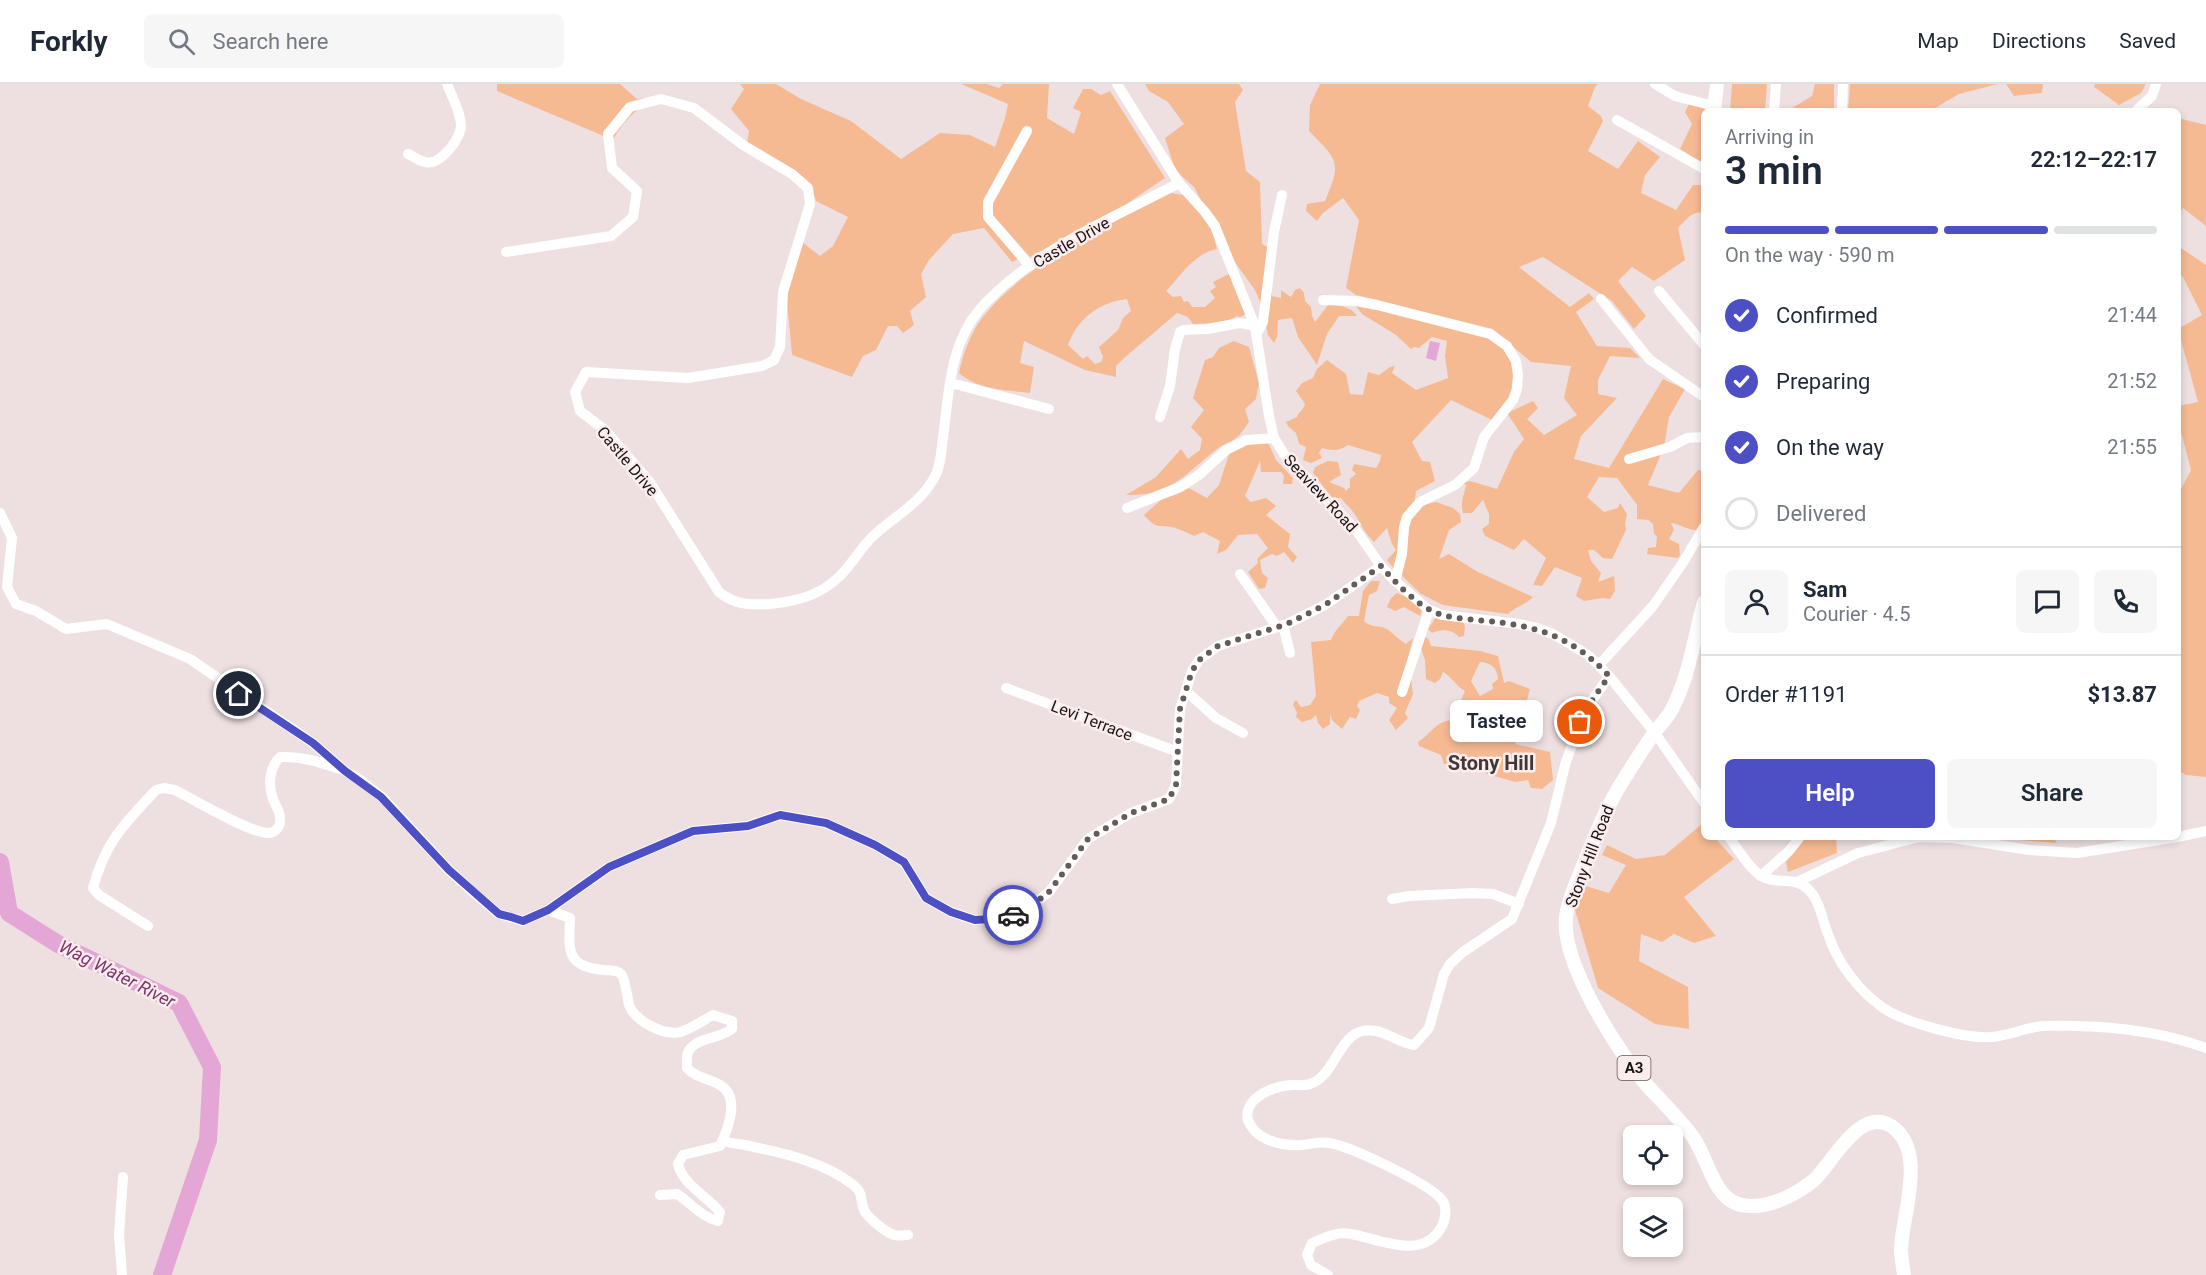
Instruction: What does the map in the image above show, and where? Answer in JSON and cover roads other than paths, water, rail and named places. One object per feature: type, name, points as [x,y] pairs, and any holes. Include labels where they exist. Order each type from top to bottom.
[{"type":"main road","points":[[1714,108],[1717,84]]},
{"type":"main road","name":"Stony Hill Road","points":[[1701,613],[1683,681],[1671,711],[1611,800],[1594,836],[1569,900],[1566,920],[1568,945],[1579,976],[1615,1042],[1644,1082],[1696,1140],[1721,1192],[1734,1203],[1752,1207],[1772,1203],[1802,1190],[1816,1178],[1856,1131],[1869,1122],[1880,1121],[1893,1127],[1904,1140],[1910,1157],[1911,1180],[1901,1250],[1904,1275]]},
{"type":"street","points":[[408,153],[424,162],[433,163],[439,160],[457,138],[461,127],[458,110],[447,84]]},
{"type":"street","name":"Seaview Road","points":[[1117,84],[1179,183],[1215,226],[1256,330],[1274,438],[1284,454],[1356,530],[1381,566],[1429,610],[1442,615],[1537,628],[1553,634],[1588,655],[1609,676],[1655,733],[1701,798]]},
{"type":"street","points":[[1655,84],[1675,96],[1711,108]]},
{"type":"street","points":[[1774,108],[1776,84]]},
{"type":"street","points":[[1842,108],[1843,84]]},
{"type":"street","points":[[2139,108],[2152,96],[2156,84]]},
{"type":"street","name":"Castle Drive","points":[[506,252],[611,236],[633,217],[637,191],[612,168],[608,134],[630,107],[661,99],[694,108],[743,145],[792,174],[808,188],[810,204],[783,292],[780,347],[774,360],[762,366],[688,378],[586,372],[575,392],[580,411],[605,430],[649,481],[719,592],[729,600],[748,605],[795,602],[816,595],[840,576],[871,538],[924,493],[935,477],[940,460],[951,372],[957,348],[979,310],[1009,281],[1030,266],[1077,237],[1179,183]]},
{"type":"street","points":[[1617,120],[1701,167]]},
{"type":"street","points":[[1027,131],[988,202],[986,210],[988,217],[1030,266]]},
{"type":"street","points":[[1160,417],[1170,386],[1175,349],[1180,332],[1240,323],[1256,330],[1263,322],[1274,232],[1282,195]]},
{"type":"street","points":[[1659,291],[1701,341]]},
{"type":"street","points":[[1601,299],[1649,359],[1701,394]]},
{"type":"street","points":[[1323,300],[1377,304],[1490,334],[1507,346],[1516,361],[1517,388],[1513,400],[1484,437],[1474,468],[1455,485],[1420,502],[1407,517],[1402,554],[1395,581]]},
{"type":"street","points":[[951,383],[1049,409]]},
{"type":"street","points":[[1629,459],[1670,447],[1687,438],[1701,437]]},
{"type":"street","points":[[1126,508],[1179,487],[1199,474],[1226,450],[1246,440],[1274,438]]},
{"type":"street","points":[[0,513],[12,538],[7,587],[16,604],[36,611],[66,628],[107,624],[190,659],[313,743],[345,771],[381,797],[449,870],[499,914],[523,921],[548,910],[609,867],[693,831],[748,826],[780,815],[826,823],[875,845],[904,862],[926,898],[951,912],[975,920],[1005,918],[1028,908],[1049,892],[1088,839],[1131,813],[1169,799],[1176,785],[1180,709],[1192,671],[1199,660],[1218,646],[1280,626],[1325,605],[1381,566]]},
{"type":"street","points":[[1599,665],[1653,606],[1701,532]]},
{"type":"street","points":[[1240,574],[1280,626],[1290,653]]},
{"type":"street","points":[[1402,692],[1429,610]]},
{"type":"street","points":[[1328,1275],[1311,1265],[1308,1255],[1312,1243],[1328,1236],[1349,1233],[1407,1247],[1429,1240],[1442,1226],[1446,1214],[1444,1201],[1432,1190],[1354,1149],[1327,1142],[1302,1145],[1280,1144],[1263,1137],[1251,1128],[1247,1116],[1250,1104],[1263,1092],[1289,1085],[1308,1085],[1321,1078],[1335,1060],[1345,1040],[1358,1032],[1376,1031],[1414,1046],[1429,1028],[1444,974],[1450,964],[1463,952],[1512,919],[1551,822],[1565,765],[1580,722],[1609,676]]},
{"type":"street","name":"Levi Terrace","points":[[1006,688],[1178,752]]},
{"type":"street","points":[[1186,691],[1216,718],[1243,733]]},
{"type":"street","points":[[148,926],[99,895],[93,888],[104,855],[116,834],[156,790],[164,788],[175,790],[251,829],[274,833],[281,819],[272,796],[270,777],[274,764],[280,757],[314,760],[345,771]]},
{"type":"street","points":[[2181,836],[2206,831]]},
{"type":"street","points":[[1731,840],[1761,876],[1773,880],[1797,882],[1808,888],[1816,899],[1828,937],[1842,965],[1861,988],[1882,1007],[1905,1019],[1969,1036],[1992,1037],[2041,1026],[2104,1026],[2135,1030],[2190,1042],[2206,1048]]},
{"type":"street","points":[[1761,876],[1798,840]]},
{"type":"street","points":[[1797,882],[1858,853],[1908,840]]},
{"type":"street","points":[[1966,840],[2029,850],[2077,853],[2159,840]]},
{"type":"street","points":[[1392,899],[1473,893],[1493,894],[1519,904]]},
{"type":"street","points":[[548,910],[570,918],[572,955],[576,963],[585,967],[616,971],[622,975],[631,1010],[641,1021],[654,1028],[679,1033],[713,1015],[732,1021],[732,1029],[724,1035],[697,1043],[688,1053],[687,1068],[693,1074],[721,1085],[729,1094],[730,1123],[720,1146],[683,1155],[678,1164],[680,1173],[720,1212],[718,1221],[699,1212],[677,1194],[660,1195]]},
{"type":"street","points":[[723,1141],[777,1152],[838,1174],[855,1186],[861,1194],[866,1213],[880,1226],[895,1235],[908,1234]]},
{"type":"street","points":[[122,1275],[119,1235],[123,1177]]},
{"type":"waterway","name":"Wag Water River","points":[[0,862],[9,913],[58,944],[179,1003],[212,1067],[208,1140],[162,1275]]},
{"type":"place","name":"Tastee","points":[[1580,722]]},
{"type":"district","name":"Stony Hill","points":[[1491,763]]}]
